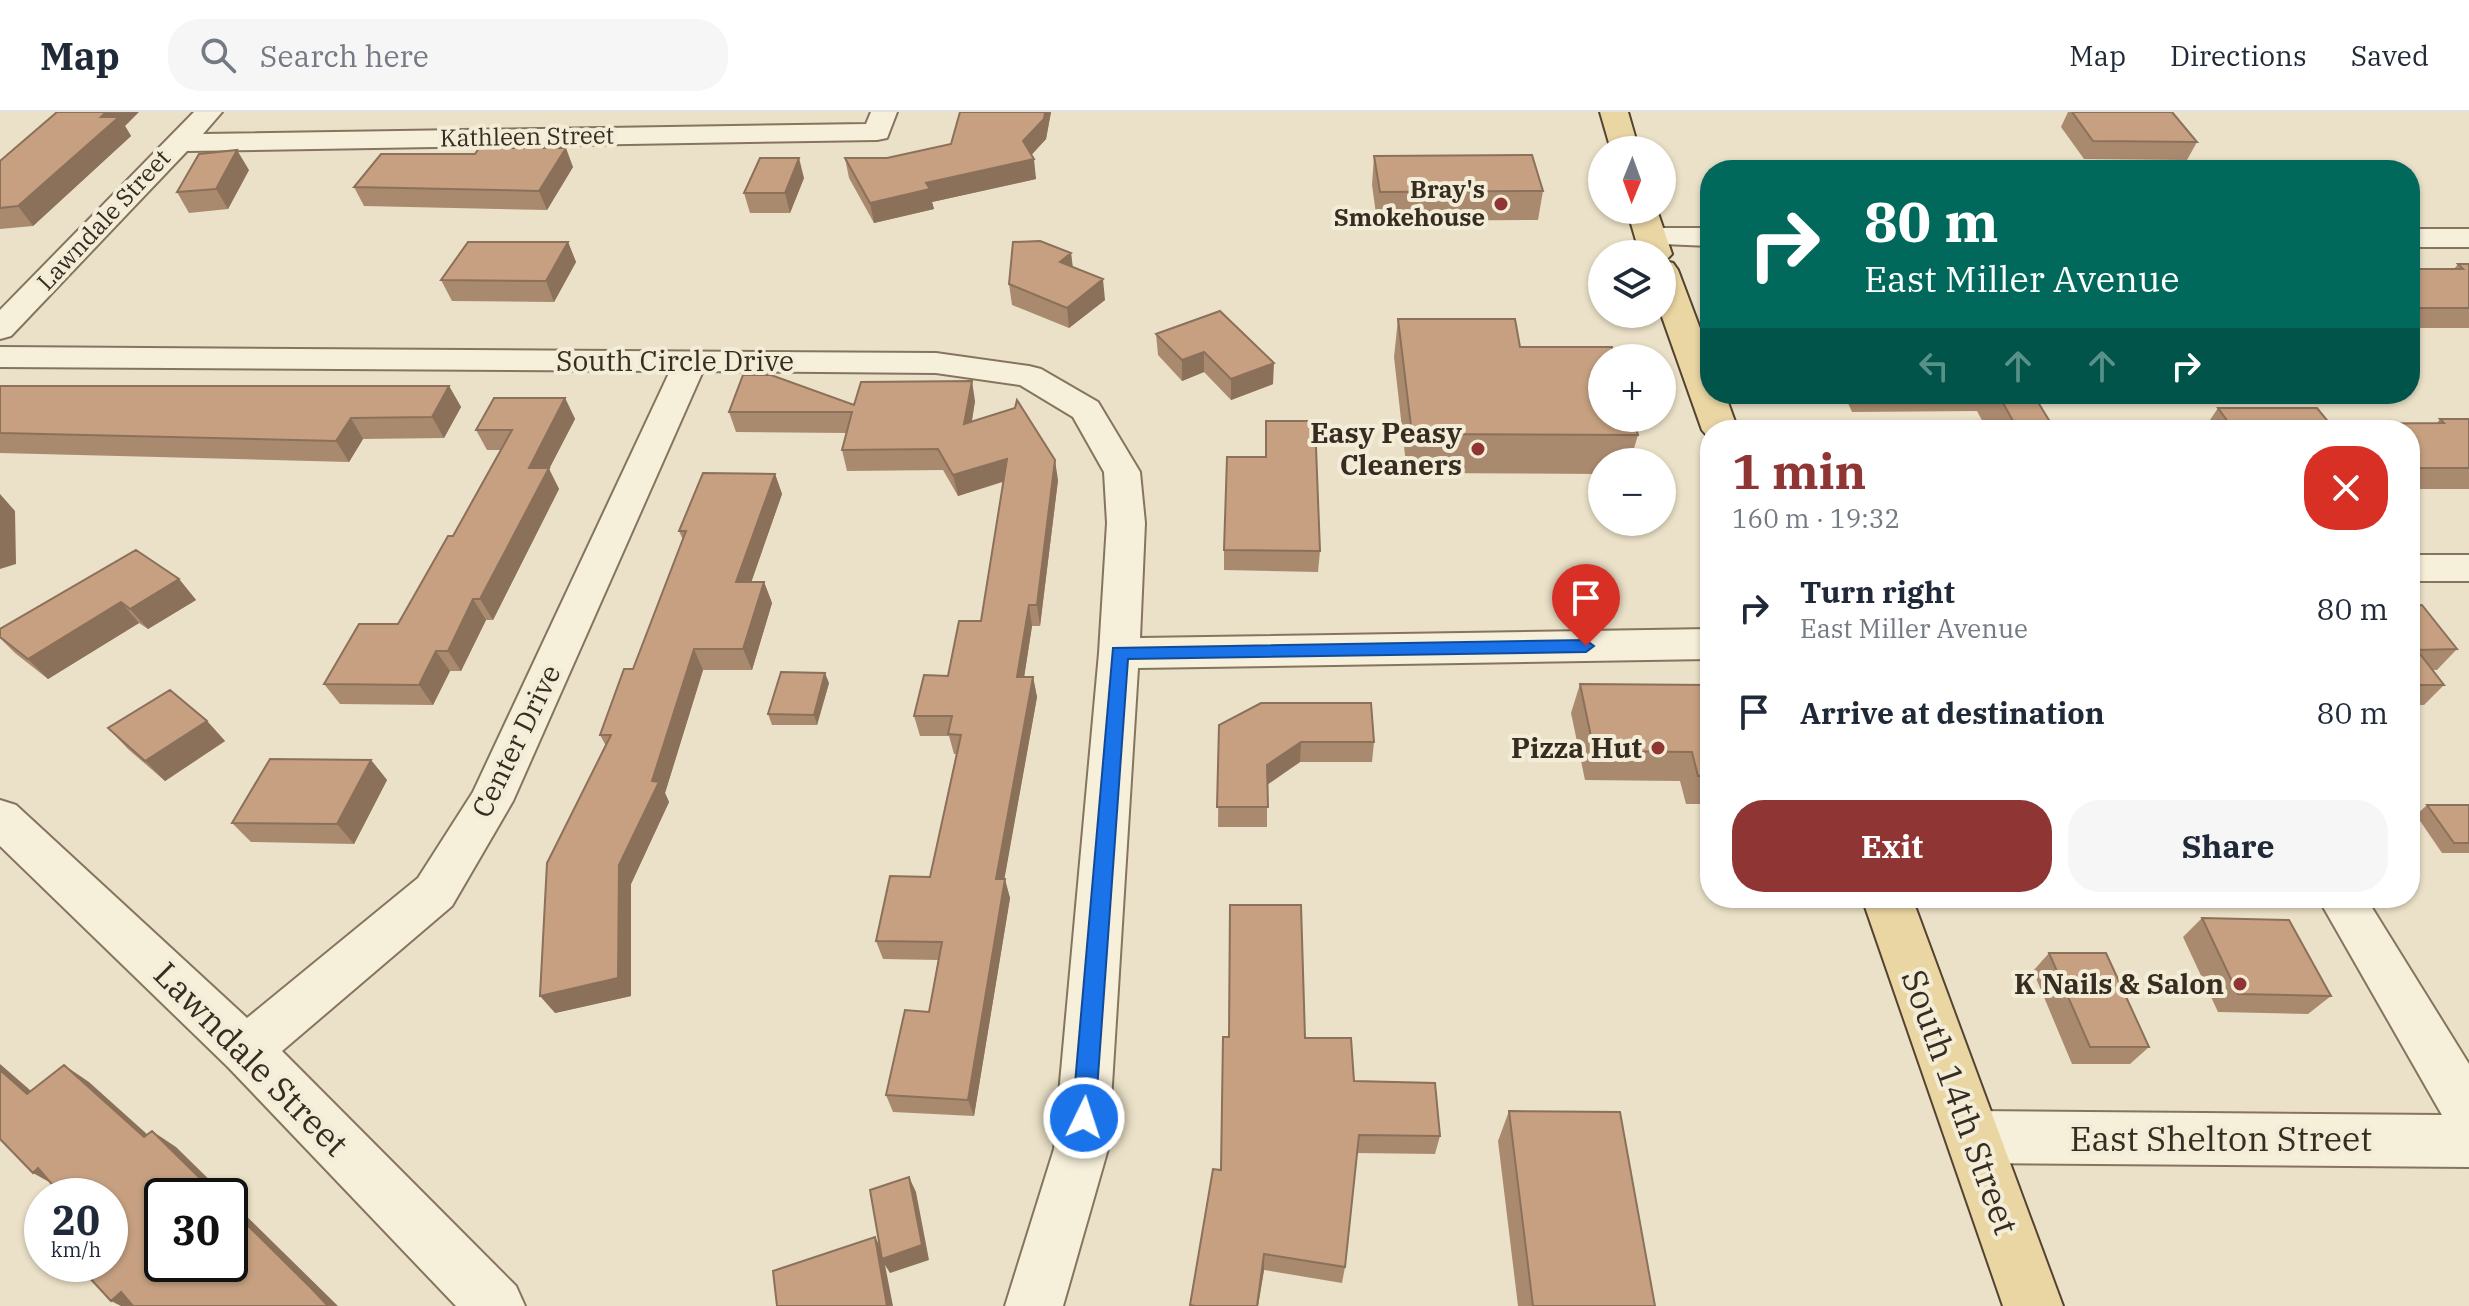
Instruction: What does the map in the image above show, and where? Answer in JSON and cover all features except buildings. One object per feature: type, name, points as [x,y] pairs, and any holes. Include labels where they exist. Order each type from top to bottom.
[{"type":"main road","points":[[1614,112],[1621,136]]},
{"type":"main road","points":[[1626,136],[1633,112]]},
{"type":"main road","points":[[1676,309],[1700,375]]},
{"type":"main road","name":"South 14th Street","points":[[1891,908],[2033,1306]]},
{"type":"street","name":"Lawndale Street","points":[[0,329],[209,112]]},
{"type":"street","name":"Kathleen Street","points":[[176,143],[881,122]]},
{"type":"street","points":[[1650,234],[1700,236]]},
{"type":"street","points":[[2420,238],[2469,238]]},
{"type":"street","name":"South Circle Drive","points":[[0,357],[936,363],[1029,376],[1086,410],[1122,472],[1126,523],[1119,653],[1081,1149],[1034,1306]]},
{"type":"street","name":"Center Drive","points":[[246,1050],[435,892],[491,801],[691,361]]},
{"type":"street","points":[[2420,568],[2469,568]]},
{"type":"street","points":[[1119,653],[1700,644]]},
{"type":"street","name":"Lawndale Street","points":[[0,818],[246,1050],[496,1306]]},
{"type":"street","points":[[2347,908],[2469,1112]]},
{"type":"street","name":"East Shelton Street","points":[[1973,1137],[2469,1141]]},
{"type":"place","name":"Bray's Smokehouse","points":[[1501,204]]},
{"type":"place","name":"Easy Peasy Cleaners","points":[[1478,449]]},
{"type":"place","name":"Pizza Hut","points":[[1658,748]]},
{"type":"place","name":"K Nails & Salon","points":[[2240,984]]},
{"type":"route","points":[[1084,1118],[1119,653],[1586,646]]}]
